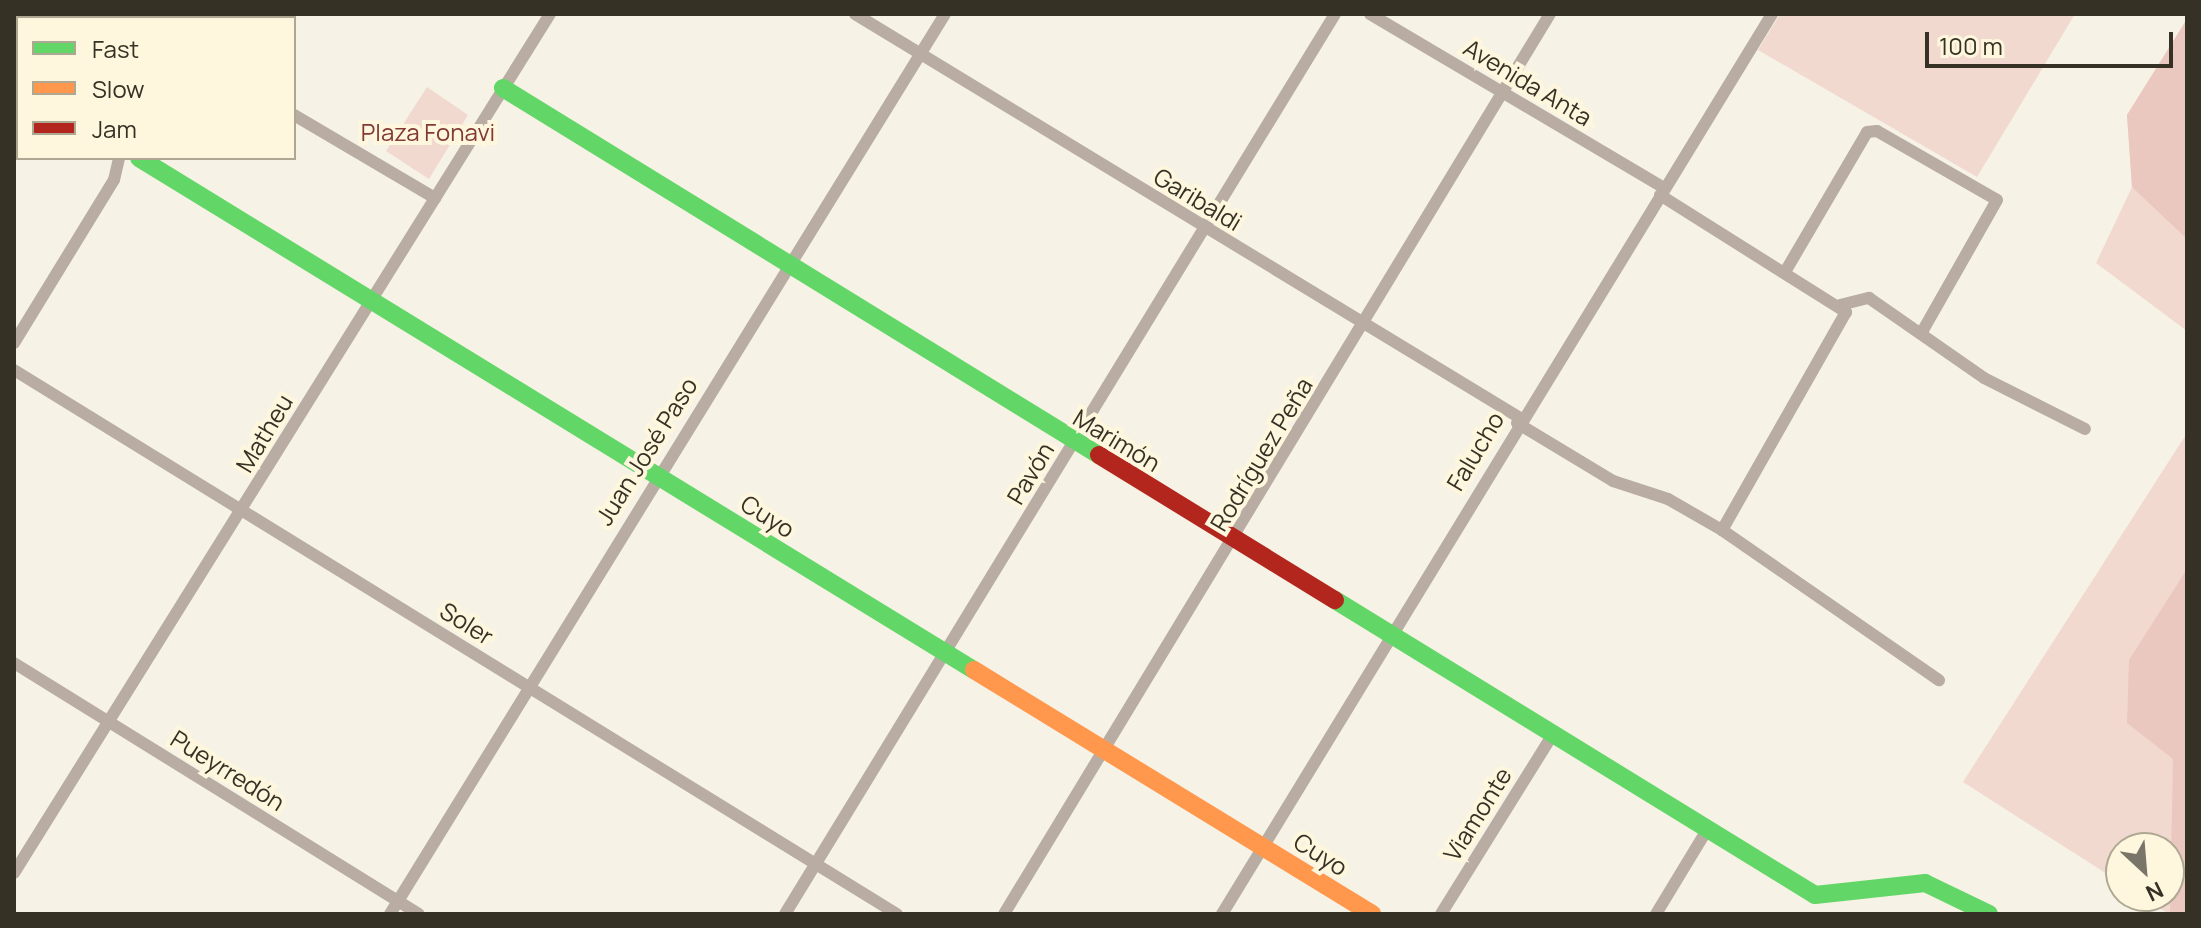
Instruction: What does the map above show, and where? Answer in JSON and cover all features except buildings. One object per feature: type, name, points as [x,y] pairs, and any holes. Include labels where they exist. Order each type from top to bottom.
[{"type":"street","name":"Matheu","points":[[14,873],[550,14]]},
{"type":"street","name":"Garibaldi","points":[[855,14],[1613,481],[1668,499],[1722,530],[1939,680]]},
{"type":"street","name":"Juan José Paso","points":[[390,914],[656,475],[945,14]]},
{"type":"street","name":"Pavón","points":[[785,914],[1335,14]]},
{"type":"street","name":"Avenida Anta","points":[[1370,14],[1502,92],[1840,305]]},
{"type":"street","name":"Rodríguez Peña","points":[[1004,914],[1236,540],[1550,14]]},
{"type":"street","name":"Falucho","points":[[1222,914],[1518,421],[1772,14]]},
{"type":"street","name":"Marimón","points":[[503,88],[1705,833],[1815,895],[1925,883],[1989,914]]},
{"type":"street","points":[[296,116],[435,198]]},
{"type":"street","points":[[1785,272],[1867,132],[1877,131],[1997,200],[1921,334]]},
{"type":"street","points":[[14,343],[114,180],[119,160]]},
{"type":"street","name":"Cuyo","points":[[142,160],[1372,914]]},
{"type":"street","points":[[1722,530],[1844,326],[1840,305],[1864,296],[1984,378],[2085,429]]},
{"type":"street","name":"Soler","points":[[14,370],[897,914]]},
{"type":"street","name":"Pueyrredón","points":[[14,663],[419,914]]},
{"type":"street","name":"Viamonte","points":[[1441,914],[1551,737]]},
{"type":"street","points":[[1656,914],[1705,833]]},
{"type":"green space","points":[[1780,14],[2075,14],[1977,177],[1758,50]]},
{"type":"green space","points":[[2187,19],[2187,331],[2096,263],[2132,187],[2127,115]]},
{"type":"green space","name":"Plaza Fonavi","points":[[427,87],[468,115],[429,179],[386,151]]},
{"type":"green space","points":[[2187,433],[2187,914],[2166,912],[2185,912],[2185,832],[2105,832],[2105,873],[1963,782]]},
{"type":"shaded area","points":[[2187,19],[2187,239],[2132,187],[2127,115]]},
{"type":"shaded area","points":[[2187,569],[2187,914],[2170,914],[2185,912],[2185,832],[2172,832],[2173,759],[2127,723],[2129,660]]},
{"type":"traffic: fast","points":[[503,88],[1099,455]]},
{"type":"traffic: fast","points":[[142,160],[974,670]]},
{"type":"traffic: fast","points":[[1335,600],[1815,895],[1925,883],[1989,914]]},
{"type":"traffic: slow","points":[[974,670],[1372,914]]},
{"type":"traffic: jam","points":[[1099,455],[1335,600]]}]
